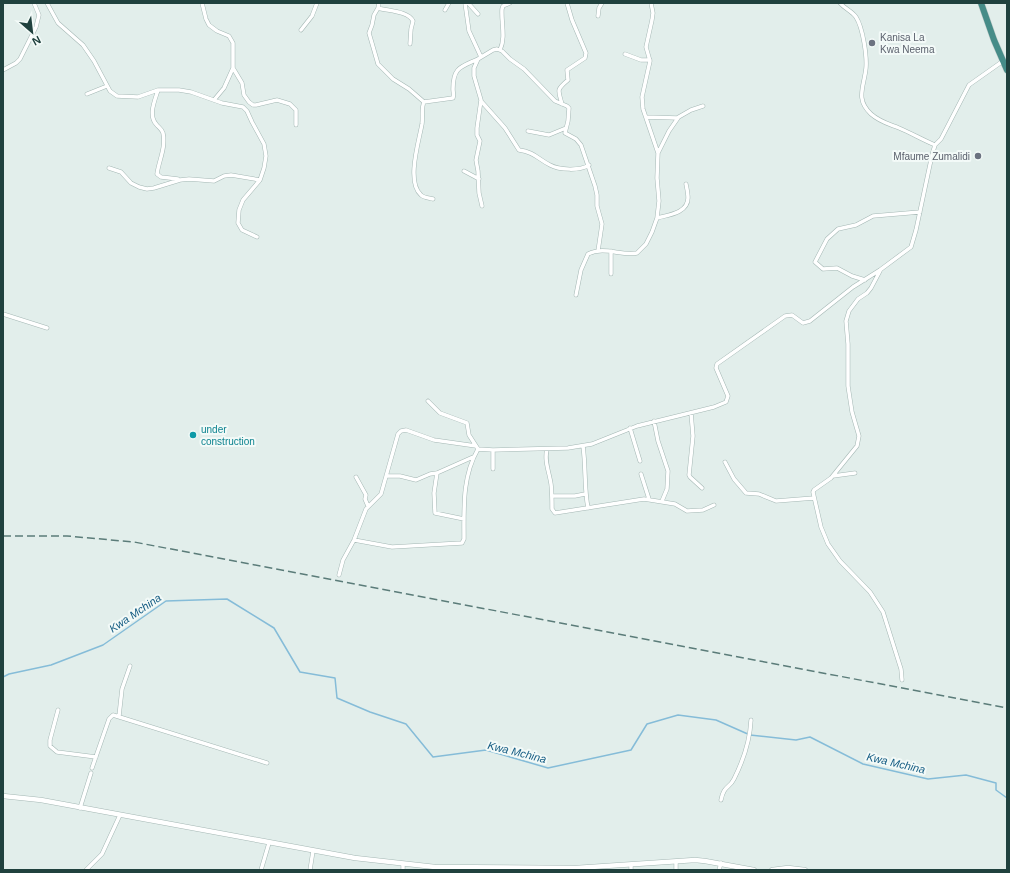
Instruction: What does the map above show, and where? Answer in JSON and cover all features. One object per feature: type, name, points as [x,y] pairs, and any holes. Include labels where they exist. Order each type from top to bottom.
[{"type":"highway","points":[[981,3],[1007,70]]},
{"type":"street","points":[[3,70],[20,59],[36,27],[39,15],[34,3]]},
{"type":"street","points":[[47,3],[58,24],[83,45],[115,95],[122,97],[138,97],[158,90],[179,90],[191,92],[222,103],[242,107],[247,111],[260,134],[266,149],[266,163],[260,180],[243,200],[239,210],[238,219],[242,230],[257,237]]},
{"type":"street","points":[[202,3],[206,19],[209,24],[217,31],[232,38],[233,43],[233,68],[224,88],[214,100]]},
{"type":"street","points":[[301,30],[312,16],[317,3]]},
{"type":"street","points":[[379,3],[369,33],[378,64],[393,79],[409,89],[424,102],[453,98],[453,88],[457,70],[493,50],[500,50],[524,69],[555,101],[567,106],[570,109],[565,133],[579,143],[589,165],[596,190],[597,206],[602,224],[598,251]]},
{"type":"street","points":[[444,10],[449,3]]},
{"type":"street","points":[[466,3],[478,14]]},
{"type":"street","points":[[466,3],[470,31],[479,58],[474,68],[474,76],[481,101],[477,128],[477,135],[480,141],[476,159],[479,193],[482,206]]},
{"type":"street","points":[[500,50],[503,44],[502,9],[503,6],[510,3]]},
{"type":"street","points":[[562,104],[559,89],[568,80],[568,70],[584,58],[586,53],[572,20],[567,3]]},
{"type":"street","points":[[598,16],[599,8],[602,3]]},
{"type":"street","points":[[576,295],[578,278],[586,256],[589,253],[598,251],[639,252],[650,236],[657,218],[659,199],[657,178],[658,153],[643,109],[642,93],[650,60],[646,47],[653,13],[651,3]]},
{"type":"street","points":[[840,3],[854,15],[860,26],[866,68],[861,95],[864,105],[871,114],[880,121],[897,127],[935,145]]},
{"type":"street","points":[[378,8],[402,13],[412,19],[410,44]]},
{"type":"street","points":[[624,54],[641,60],[650,60]]},
{"type":"street","points":[[339,575],[344,560],[368,506],[376,501],[381,494],[398,434],[403,430],[434,440],[493,450],[568,448],[594,443],[630,428],[714,407],[724,403],[728,396],[716,367],[717,364],[785,316],[792,315],[803,323],[808,322],[911,247],[935,145],[941,139],[969,85],[1003,61]]},
{"type":"street","points":[[233,68],[242,83],[244,95],[248,102],[256,105],[277,100],[290,104],[296,110],[296,124]]},
{"type":"street","points":[[87,94],[108,86]]},
{"type":"street","points":[[158,90],[152,117],[154,122],[163,131],[164,144],[157,174],[161,177],[180,180]]},
{"type":"street","points":[[481,101],[505,128],[519,150],[535,154],[553,167],[578,170],[589,165]]},
{"type":"street","points":[[424,102],[422,105],[422,122],[416,150],[414,183],[421,195],[433,199]]},
{"type":"street","points":[[658,153],[669,131],[678,118],[691,110],[703,106]]},
{"type":"street","points":[[646,117],[678,118]]},
{"type":"street","points":[[528,131],[549,135],[566,128]]},
{"type":"street","points":[[109,168],[121,172],[132,183],[147,189],[180,180],[189,179],[214,181],[224,176],[232,175],[260,180]]},
{"type":"street","points":[[464,170],[479,180]]},
{"type":"street","points":[[657,218],[675,213],[685,207],[688,197],[686,184]]},
{"type":"street","points":[[865,280],[852,276],[837,268],[823,269],[816,264],[816,257],[830,234],[838,229],[856,225],[873,216],[920,212]]},
{"type":"street","points":[[600,245],[605,251]]},
{"type":"street","points":[[611,251],[611,274]]},
{"type":"street","points":[[880,270],[871,288],[854,304],[847,316],[848,391],[859,439],[856,449],[839,466],[833,476],[827,482],[814,490],[814,498],[821,527],[828,544],[840,561],[870,592],[883,612],[901,669],[902,680]]},
{"type":"street","points":[[3,314],[47,328]]},
{"type":"street","points":[[428,401],[440,413],[465,421],[467,423],[469,435],[477,447]]},
{"type":"street","points":[[691,413],[693,439],[689,475],[702,488]]},
{"type":"street","points":[[654,421],[658,441],[668,470],[667,489],[662,501]]},
{"type":"street","points":[[630,428],[640,462]]},
{"type":"street","points":[[583,446],[586,478],[585,494],[588,508]]},
{"type":"street","points":[[354,540],[392,547],[460,544],[464,539],[466,480],[477,447]]},
{"type":"street","points":[[547,448],[546,463],[552,496],[552,509],[555,513],[642,499],[676,504],[687,511],[703,510],[714,505]]},
{"type":"street","points":[[493,450],[493,470]]},
{"type":"street","points":[[386,476],[400,476],[416,480],[430,474],[437,473],[473,457]]},
{"type":"street","points":[[726,462],[734,479],[746,493],[759,494],[776,501],[814,498]]},
{"type":"street","points":[[437,473],[434,493],[435,513],[464,519]]},
{"type":"street","points":[[833,476],[855,473]]},
{"type":"street","points":[[641,474],[649,499]]},
{"type":"street","points":[[356,477],[366,495],[368,506]]},
{"type":"street","points":[[552,496],[576,496],[585,494]]},
{"type":"street","points":[[119,716],[122,689],[130,666]]},
{"type":"street","points":[[58,710],[50,740],[50,746],[57,752],[96,757]]},
{"type":"street","points":[[92,768],[109,719],[113,715],[267,763]]},
{"type":"street","points":[[721,800],[724,789],[733,781],[740,765],[750,735],[751,720]]},
{"type":"street","points":[[80,808],[91,773]]},
{"type":"street","points":[[3,796],[41,800],[313,851],[435,869],[631,867],[700,860],[750,870]]},
{"type":"street","points":[[86,870],[102,854],[120,815]]},
{"type":"street","points":[[261,870],[269,843]]},
{"type":"street","points":[[310,870],[313,851]]},
{"type":"street","points":[[676,862],[676,870]]},
{"type":"street","points":[[719,870],[721,863]]},
{"type":"street","points":[[403,864],[403,870]]},
{"type":"street","points":[[772,870],[788,868],[805,870]]},
{"type":"waterway","name":"Kwa Mchina","points":[[3,677],[9,674],[51,665],[103,645],[166,601],[227,599],[274,628],[300,672],[335,678],[337,698],[370,712],[406,724],[433,757],[486,750],[548,768],[631,750],[647,724],[678,715],[716,720],[750,735],[796,740],[810,737],[863,764],[928,779],[966,775],[996,783],[996,790],[1007,798]]},
{"type":"railway","points":[[3,536],[67,536],[134,542],[1007,708]]},
{"type":"place","name":"Kanisa La Kwa Neema","points":[[872,43]]},
{"type":"place","name":"Mfaume Zumalidi","points":[[978,156]]},
{"type":"place","name":"under construction","points":[[193,435]]}]
